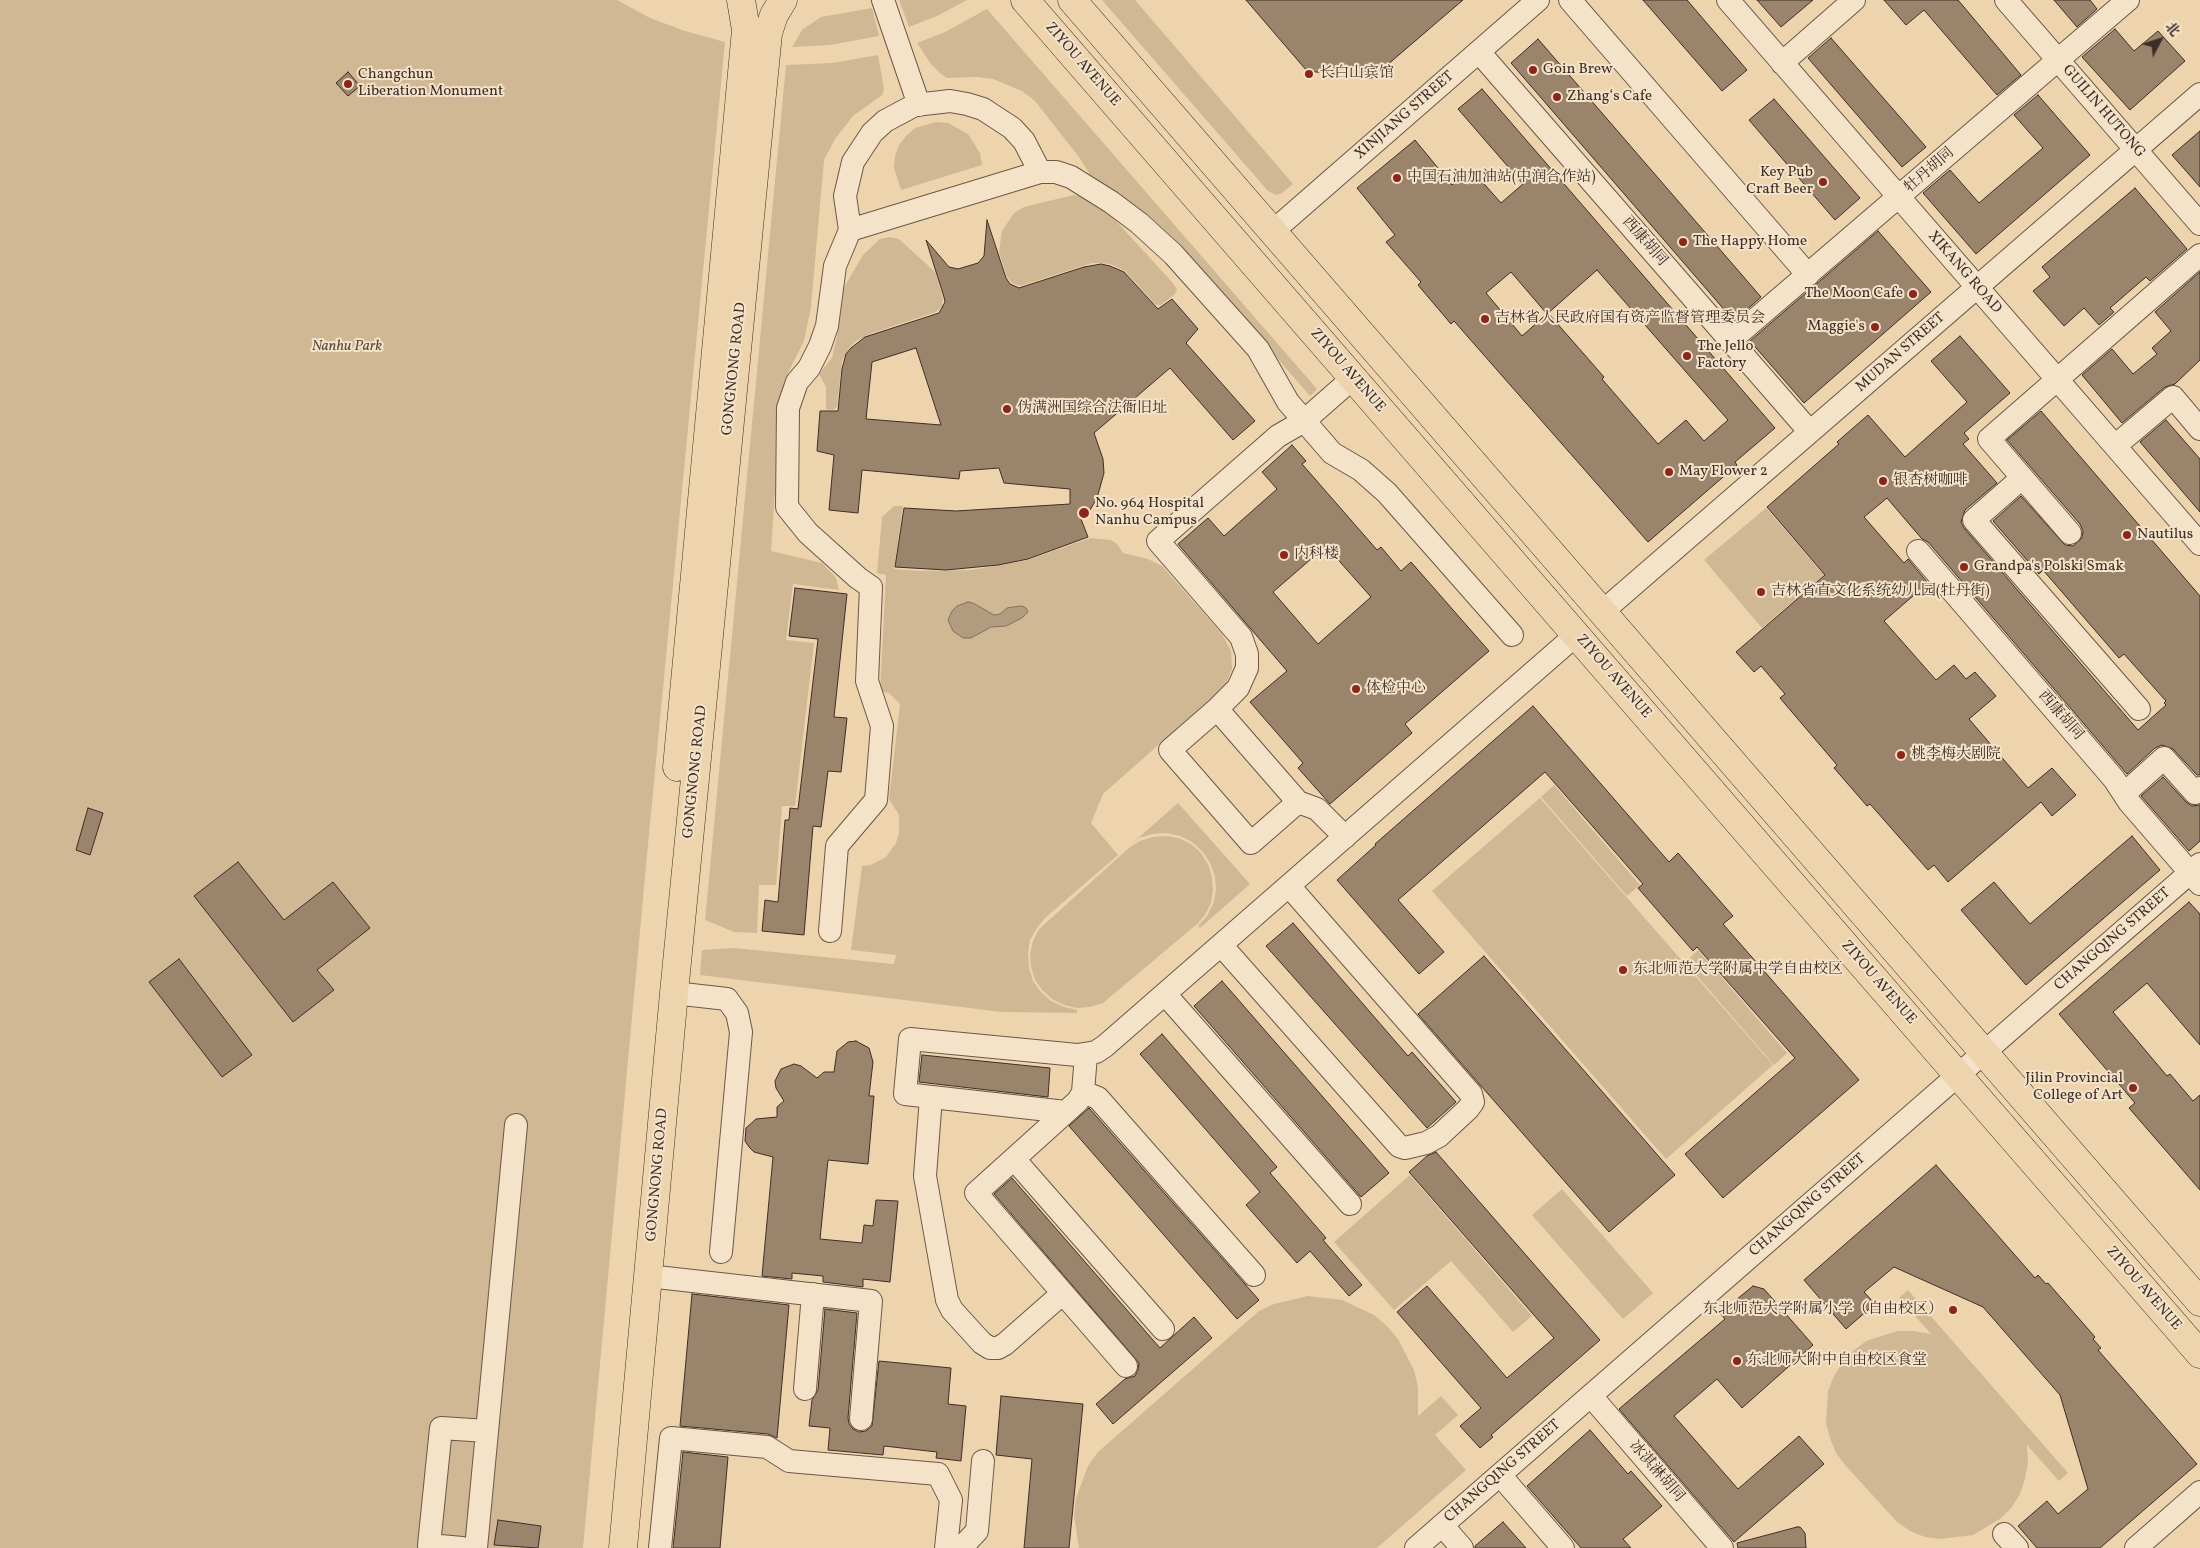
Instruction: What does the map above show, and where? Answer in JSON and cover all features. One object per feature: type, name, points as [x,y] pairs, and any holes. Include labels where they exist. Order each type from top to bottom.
[{"type":"main road","name":"GONGNONG ROAD","points":[[605,1548],[746,30],[741,0]]},
{"type":"main road","name":"GONGNONG ROAD","points":[[623,1548],[674,992],[768,33],[774,15],[783,0]]},
{"type":"main road","name":"ZIYOU AVENUE","points":[[1025,0],[2200,1354]]},
{"type":"main road","points":[[1072,0],[2200,1302]]},
{"type":"street","points":[[884,0],[919,105]]},
{"type":"street","name":"XINJIANG STREET","points":[[1272,232],[1538,0]]},
{"type":"street","points":[[1570,0],[1808,275]]},
{"type":"street","name":"XIKANG ROAD","points":[[1728,0],[2200,544]]},
{"type":"street","points":[[1782,62],[1854,0]]},
{"type":"street","name":"GUILIN HUTONG","points":[[2006,0],[2200,224]]},
{"type":"street","name":"牡丹胡同","points":[[1730,341],[2128,0]]},
{"type":"street","name":"西康胡同","points":[[1479,52],[1810,432]]},
{"type":"street","name":"MUDAN STREET","points":[[1602,612],[2200,94]]},
{"type":"street","points":[[830,931],[838,846],[876,800],[882,726],[867,682],[871,587],[858,578],[808,533],[788,508],[788,408],[797,382],[809,368],[827,326],[835,266],[850,230],[845,196],[853,162],[861,147],[884,121],[899,112],[919,105],[950,101],[967,104],[999,117],[1024,141],[1040,172]]},
{"type":"street","points":[[850,230],[1040,172],[1056,172],[1072,178],[1111,202],[1139,223],[1173,254],[1258,349],[1288,402],[1332,453],[1361,470],[1387,493],[1512,635]]},
{"type":"street","points":[[2070,533],[1989,439],[2200,255]]},
{"type":"street","points":[[1298,802],[1251,843],[1170,750],[1238,688],[1247,668],[1248,654],[1241,637],[1158,541],[1278,436],[1304,421],[1353,378]]},
{"type":"street","points":[[2115,446],[2173,397],[2200,429]]},
{"type":"street","points":[[2022,478],[1974,520],[2139,709]]},
{"type":"street","name":"西康胡同","points":[[1918,551],[2114,779],[2124,794],[2197,874]]},
{"type":"street","points":[[1066,1112],[905,1094],[910,1039],[1086,1054],[1105,1046],[1576,635]]},
{"type":"street","points":[[1217,709],[1298,802],[1317,809],[1345,837]]},
{"type":"street","points":[[2124,794],[2164,758],[2195,793],[2200,788]]},
{"type":"street","name":"CHANGQING STREET","points":[[1416,1548],[1984,1053],[2197,874]]},
{"type":"street","points":[[1221,945],[1400,1146],[1406,1148],[1426,1143],[1439,1136],[1468,1109],[1472,1102],[1471,1094],[1289,886]]},
{"type":"street","points":[[674,992],[726,999],[737,1013],[741,1032],[721,1252]]},
{"type":"street","points":[[1165,994],[1350,1204]]},
{"type":"street","points":[[1086,1054],[1083,1092],[1078,1101],[976,1193],[1126,1366]]},
{"type":"street","points":[[1083,1092],[1098,1098],[1254,1275]]},
{"type":"street","points":[[931,1097],[925,1176],[947,1300],[952,1310],[982,1344],[990,1348],[998,1348],[1063,1293]]},
{"type":"street","points":[[476,1548],[516,1125]]},
{"type":"street","points":[[1014,1159],[1163,1329]]},
{"type":"street","points":[[648,1276],[871,1301],[861,1419]]},
{"type":"street","points":[[804,1389],[813,1294]]},
{"type":"street","name":"冰淇淋胡同","points":[[1591,1396],[1722,1548]]},
{"type":"street","points":[[462,1548],[429,1546],[441,1428],[487,1431]]},
{"type":"street","points":[[660,1548],[671,1438],[766,1447],[789,1461],[938,1474],[951,1500],[946,1548]]},
{"type":"street","points":[[961,1548],[977,1531],[983,1461]]},
{"type":"street","points":[[1500,1475],[1563,1548]]},
{"type":"street","points":[[2136,1548],[2200,1492]]},
{"type":"street","points":[[1442,1525],[1462,1548]]},
{"type":"green space","name":"Nanhu Park","points":[[0,0],[617,0],[650,18],[685,31],[725,42],[583,1548],[0,1548]]},
{"type":"green space","points":[[899,0],[967,0],[937,16],[909,27]]},
{"type":"green space","points":[[1102,0],[1135,0],[1293,184],[1282,193],[1276,195],[1268,191]]},
{"type":"green space","points":[[872,8],[879,36],[830,45],[792,47],[802,30],[821,17]]},
{"type":"green space","points":[[987,9],[1317,389],[1310,396],[1171,236],[1150,217],[1092,178],[1079,157],[1035,101],[1022,91],[993,79],[977,77],[947,78],[931,64],[917,43],[945,32]]},
{"type":"green space","points":[[878,55],[884,89],[882,95],[853,116],[835,139],[824,160],[811,307],[804,341],[785,379],[781,400],[771,551],[822,563],[836,578],[839,590],[793,584],[786,640],[814,643],[795,806],[782,806],[776,885],[759,885],[757,933],[734,932],[705,920],[786,65],[832,63]]},
{"type":"green space","points":[[937,122],[948,123],[968,134],[980,153],[982,165],[901,190],[894,168],[895,156],[899,145],[915,128]]},
{"type":"green space","points":[[1074,195],[1091,198],[1105,209],[1172,282],[1177,289],[1175,294],[1161,305],[1156,305],[1125,271],[1110,264],[1101,263],[1092,263],[1020,286],[1012,283],[1007,277],[999,252],[1002,231],[1014,213],[1024,207]]},
{"type":"green space","points":[[890,237],[899,239],[935,272],[943,298],[942,306],[936,312],[872,333],[856,341],[842,361],[837,407],[833,410],[826,409],[826,387],[819,374],[832,358],[838,332],[843,289],[863,255],[880,239]]},
{"type":"green space","points":[[894,506],[903,506],[894,569],[920,571],[972,570],[1028,560],[1090,538],[1111,540],[1117,544],[1123,553],[1148,559],[1162,566],[1222,634],[1231,651],[1232,669],[1225,686],[1103,794],[1091,823],[1118,855],[1045,918],[1030,940],[1028,953],[1029,967],[1033,981],[1051,1001],[1077,1010],[1077,1013],[1002,1012],[700,975],[702,950],[734,948],[894,964],[896,955],[851,950],[862,866],[871,865],[886,857],[896,843],[899,834],[899,815],[889,799],[900,704],[889,693],[880,691],[886,575],[877,573],[882,517]],"holes":[[[973,603],[994,615],[1013,607],[1022,606],[1028,612],[1022,618],[1006,626],[991,627],[978,633]]]},
{"type":"green space","points":[[1766,508],[1824,575],[1762,628],[1704,560]]},
{"type":"green space","points":[[1554,785],[1640,885],[1627,896],[1541,797]]},
{"type":"green space","points":[[1540,798],[1773,1065],[1666,1159],[1432,891]]},
{"type":"green space","points":[[1178,803],[1250,884],[1200,928],[1198,926],[1207,916],[1213,904],[1216,890],[1215,876],[1203,852],[1192,842],[1180,836],[1166,833],[1139,838],[1129,846]]},
{"type":"green space","points":[[1153,837],[1179,838],[1191,844],[1201,853],[1208,864],[1213,890],[1211,903],[1205,915],[1197,924],[1103,1003],[1077,1008],[1064,1005],[1052,999],[1035,980],[1031,967],[1030,954],[1033,941],[1039,929],[1130,847],[1140,841]]},
{"type":"green space","points":[[1698,950],[1787,1053],[1774,1065],[1685,962]]},
{"type":"green space","points":[[1410,1175],[1532,1316],[1513,1332],[1451,1261],[1394,1310],[1334,1242]]},
{"type":"green space","points":[[1562,1189],[1653,1293],[1623,1319],[1532,1215]]},
{"type":"green space","points":[[1908,1290],[2068,1473],[2059,1481],[2027,1445],[2028,1463],[2020,1494],[2011,1508],[2000,1519],[1973,1535],[1941,1539],[1925,1537],[1910,1531],[1897,1522],[1836,1453],[1826,1423],[1828,1391],[1842,1363],[1853,1351],[1866,1341],[1897,1331],[1931,1334],[1899,1298]]},
{"type":"green space","points":[[1308,1296],[1342,1300],[1374,1315],[1387,1326],[1398,1339],[1414,1370],[1418,1387],[1418,1416],[1441,1396],[1458,1415],[1435,1435],[1466,1470],[1377,1548],[1079,1548],[1074,1516],[1076,1498],[1088,1466],[1098,1452],[1259,1311],[1274,1304]]},
{"type":"shaded area","points":[[968,602],[994,615],[1000,614],[1007,608],[1022,606],[1028,612],[1022,618],[1006,626],[991,627],[971,638],[963,638],[953,631],[948,620],[952,611],[957,606]]},
{"type":"building","points":[[1246,0],[1463,0],[1372,78],[1307,71]]},
{"type":"building","points":[[1643,0],[1687,0],[1747,70],[1722,91]]},
{"type":"building","points":[[1757,0],[1813,0],[1781,27]]},
{"type":"building","points":[[1884,0],[1958,0],[2021,75],[1997,95],[1924,10],[1906,25]]},
{"type":"building","points":[[2054,0],[2090,0],[2097,9],[2077,27]]},
{"type":"building","points":[[2115,29],[2134,51],[2158,31],[2185,61],[2130,110],[2082,57]]},
{"type":"building","points":[[1831,38],[1926,147],[1902,167],[1808,58]]},
{"type":"building","points":[[1538,39],[1761,297],[1734,321],[1511,63]]},
{"type":"building","name":"Changchun Liberation Monument","points":[[348,72],[360,86],[348,96],[336,83]]},
{"type":"building","points":[[1482,89],[1775,428],[1735,462],[1737,465],[1648,542],[1454,321],[1451,324],[1418,285],[1421,282],[1386,242],[1395,235],[1357,188],[1415,140],[1452,185],[1471,169],[1501,203],[1523,184],[1458,109]],"holes":[[[1597,270],[1728,420],[1704,441],[1686,420],[1658,444],[1602,379],[1604,377],[1548,313]],[[1511,272],[1547,314],[1522,336],[1486,293]]]},
{"type":"building","points":[[2038,95],[2090,155],[1976,254],[1923,193],[1950,170],[1979,203],[2043,148],[2014,115]]},
{"type":"building","points":[[1774,99],[1860,198],[1835,220],[1749,120]]},
{"type":"building","points":[[2200,131],[2200,187],[2172,155]]},
{"type":"building","points":[[2135,188],[2187,249],[2150,281],[2146,277],[2110,308],[2114,312],[2099,325],[2084,308],[2064,326],[2033,291],[2050,277],[2042,267]]},
{"type":"building","name":"伪满洲国综合法衙旧址","points":[[987,220],[1006,278],[1010,284],[1019,288],[1084,267],[1101,264],[1124,272],[1158,309],[1172,299],[1198,329],[1186,343],[1255,421],[1233,440],[1170,368],[1094,433],[1103,459],[1104,473],[1097,498],[1090,510],[1079,514],[1088,537],[1028,559],[998,565],[946,570],[895,567],[904,508],[956,511],[1070,504],[1070,489],[1004,483],[999,468],[960,471],[959,479],[862,470],[858,513],[829,510],[834,455],[817,451],[820,411],[838,411],[842,369],[846,354],[865,337],[939,313],[945,302],[926,240],[949,267],[958,269],[978,263],[984,256]],"holes":[[[916,348],[941,425],[866,419],[872,362]]]},
{"type":"building","points":[[1878,231],[1931,292],[1804,403],[1750,341]]},
{"type":"building","points":[[2200,272],[2200,360],[2175,384],[2165,387],[2122,423],[2082,375],[2112,349],[2133,374],[2157,354],[2152,348],[2171,331],[2155,312]]},
{"type":"building","points":[[1960,336],[2010,393],[1964,433],[1969,439],[1963,444],[1997,483],[1965,510],[1961,522],[1964,528],[2138,730],[2166,705],[2164,703],[2166,701],[2124,654],[2119,658],[2043,570],[2039,574],[1993,521],[2021,496],[2065,545],[2073,546],[2082,538],[2083,531],[2080,524],[2007,440],[2041,411],[2200,596],[2200,775],[2197,775],[2173,749],[2162,745],[2155,748],[2127,774],[1928,542],[1922,539],[1887,498],[1864,517],[1904,563],[1908,559],[1928,583],[1884,621],[1936,680],[1954,665],[1966,679],[1975,672],[1996,696],[1969,719],[2028,788],[2052,768],[2076,795],[2052,816],[2041,802],[1948,882],[1934,865],[1928,870],[1870,804],[1867,806],[1834,768],[1837,765],[1780,698],[1785,694],[1761,666],[1754,672],[1736,652],[1825,575],[1767,507],[1839,444],[1837,442],[1868,415],[1905,457],[1967,402],[1931,361]]},
{"type":"building","points":[[2166,420],[2200,459],[2200,512],[2140,442]]},
{"type":"building","points":[[1292,445],[1306,461],[1302,464],[1377,550],[1381,547],[1401,571],[1411,562],[1489,651],[1405,724],[1412,733],[1330,804],[1298,768],[1303,763],[1250,702],[1287,671],[1178,544],[1208,518],[1224,536],[1277,489],[1262,472]],"holes":[[[1326,546],[1371,597],[1318,644],[1273,592]]]},
{"type":"building","points":[[795,588],[847,594],[834,717],[847,718],[841,772],[828,771],[821,827],[813,826],[804,935],[762,931],[765,900],[778,902],[785,820],[789,820],[790,808],[798,809],[818,639],[789,636]]},
{"type":"building","points":[[1533,706],[1669,862],[1678,853],[1733,916],[1723,924],[1859,1080],[1723,1198],[1685,1154],[1795,1058],[1697,947],[1693,951],[1638,888],[1643,884],[1545,772],[1398,900],[1444,952],[1419,974],[1337,880],[1375,844]]},
{"type":"building","points":[[2163,777],[2186,802],[2192,806],[2200,805],[2200,841],[2189,851],[2141,796]]},
{"type":"building","points":[[88,808],[103,813],[90,855],[76,850]]},
{"type":"building","points":[[2132,836],[2160,870],[2026,985],[1961,910],[1994,882],[2030,924]]},
{"type":"building","points":[[238,862],[284,920],[333,882],[370,928],[317,970],[334,990],[293,1022],[194,896]]},
{"type":"building","points":[[2189,902],[2200,914],[2200,1045],[2147,983],[2113,1012],[2167,1076],[2170,1074],[2193,1101],[2200,1095],[2200,1190],[2129,1108],[2135,1103],[2059,1014]]},
{"type":"building","points":[[1293,923],[1408,1056],[1412,1052],[1456,1102],[1427,1128],[1266,946]]},
{"type":"building","points":[[1484,956],[1675,1175],[1609,1232],[1418,1014]]},
{"type":"building","points":[[179,959],[252,1055],[222,1077],[149,982]]},
{"type":"building","points":[[1222,981],[1389,1173],[1361,1197],[1194,1006]]},
{"type":"building","points":[[1162,1034],[1277,1167],[1270,1173],[1326,1238],[1323,1240],[1362,1285],[1349,1296],[1310,1251],[1297,1263],[1246,1205],[1260,1192],[1140,1054]]},
{"type":"building","points":[[856,1041],[869,1048],[873,1062],[869,1096],[874,1096],[868,1164],[828,1160],[820,1239],[862,1243],[864,1225],[873,1226],[876,1200],[898,1201],[890,1282],[863,1279],[863,1287],[823,1282],[823,1276],[792,1273],[792,1279],[762,1276],[773,1157],[754,1152],[749,1147],[745,1141],[746,1128],[756,1119],[777,1117],[777,1107],[784,1101],[776,1088],[775,1081],[781,1069],[794,1064],[801,1066],[817,1078],[824,1072],[834,1072],[837,1051],[848,1042]]},
{"type":"building","points":[[922,1055],[1050,1068],[1048,1097],[919,1082]]},
{"type":"building","points":[[1089,1108],[1259,1300],[1237,1319],[1069,1126]]},
{"type":"building","points":[[1436,1152],[1600,1340],[1491,1435],[1493,1437],[1480,1448],[1460,1426],[1481,1408],[1397,1312],[1427,1286],[1507,1378],[1554,1338],[1409,1172],[1427,1156]]},
{"type":"building","points":[[1936,1165],[2035,1278],[2038,1275],[2046,1284],[2048,1283],[2095,1337],[2093,1339],[2101,1348],[2098,1350],[2197,1464],[2100,1548],[2037,1548],[2018,1526],[2047,1501],[2058,1514],[2088,1489],[2060,1395],[1983,1307],[1894,1267],[1864,1292],[1875,1304],[1846,1329],[1804,1280]]},
{"type":"building","points":[[1012,1178],[1160,1348],[1194,1317],[1212,1338],[1113,1424],[1096,1404],[1125,1379],[1135,1376],[1139,1363],[994,1194]]},
{"type":"building","points":[[1753,1286],[1764,1289],[1813,1345],[1742,1408],[1717,1379],[1674,1416],[1738,1489],[1799,1436],[1824,1464],[1734,1542],[1619,1409],[1725,1319],[1720,1313]]},
{"type":"building","points":[[692,1294],[789,1305],[777,1438],[768,1434],[680,1426]]},
{"type":"building","points":[[825,1309],[857,1313],[848,1418],[849,1424],[853,1429],[859,1432],[866,1431],[872,1426],[879,1361],[951,1368],[948,1404],[966,1406],[961,1461],[936,1458],[937,1452],[884,1446],[883,1455],[828,1450],[830,1428],[809,1426],[812,1400],[818,1390]]},
{"type":"building","points":[[1001,1396],[1083,1404],[1069,1548],[1024,1548],[1032,1459],[996,1455]]},
{"type":"building","points":[[1590,1430],[1628,1474],[1631,1471],[1662,1506],[1623,1539],[1631,1548],[1581,1548],[1527,1486]]},
{"type":"building","points":[[683,1452],[728,1457],[720,1548],[673,1548]]},
{"type":"building","points":[[498,1520],[541,1526],[538,1548],[494,1545]]},
{"type":"building","points":[[1503,1522],[1526,1548],[1475,1548],[1475,1546]]},
{"type":"building","points":[[1800,1527],[1805,1533],[1806,1548],[1738,1548],[1737,1543]]},
{"type":"place","name":"Goin Brew","points":[[1533,70]]},
{"type":"place","name":"长白山宾馆","points":[[1309,74]]},
{"type":"place","name":"Changchun Liberation Monument","points":[[348,84]]},
{"type":"place","name":"Zhang‘s Cafe","points":[[1557,97]]},
{"type":"place","name":"中国石油加油站(中润合作站)","points":[[1397,178]]},
{"type":"place","name":"Key Pub Craft Beer","points":[[1823,182]]},
{"type":"place","name":"The Happy Home","points":[[1683,242]]},
{"type":"place","name":"The Moon Cafe","points":[[1913,294]]},
{"type":"place","name":"吉林省人民政府国有资产监督管理委员会","points":[[1485,319]]},
{"type":"place","name":"Maggie's","points":[[1875,327]]},
{"type":"place","name":"The Jello Factory","points":[[1687,356]]},
{"type":"place","name":"伪满洲国综合法衙旧址","points":[[1007,409]]},
{"type":"place","name":"May Flower 2","points":[[1669,472]]},
{"type":"place","name":"银杏树咖啡","points":[[1883,481]]},
{"type":"place","name":"No. 964 Hospital Nanhu Campus","points":[[1084,513]]},
{"type":"place","name":"Nautilus","points":[[2127,535]]},
{"type":"place","name":"内科楼","points":[[1284,555]]},
{"type":"place","name":"Grandpa's Polski Smak","points":[[1964,567]]},
{"type":"place","name":"吉林省直文化系统幼儿园(牡丹街)","points":[[1761,592]]},
{"type":"place","name":"体检中心","points":[[1356,689]]},
{"type":"place","name":"桃李梅大剧院","points":[[1901,755]]},
{"type":"place","name":"东北师范大学附属中学自由校区","points":[[1623,970]]},
{"type":"place","name":"Jilin Provincial College of Art","points":[[2133,1088]]},
{"type":"place","name":"东北师范大学附属小学（自由校区）","points":[[1953,1310]]},
{"type":"place","name":"东北师大附中自由校区食堂","points":[[1737,1361]]}]
